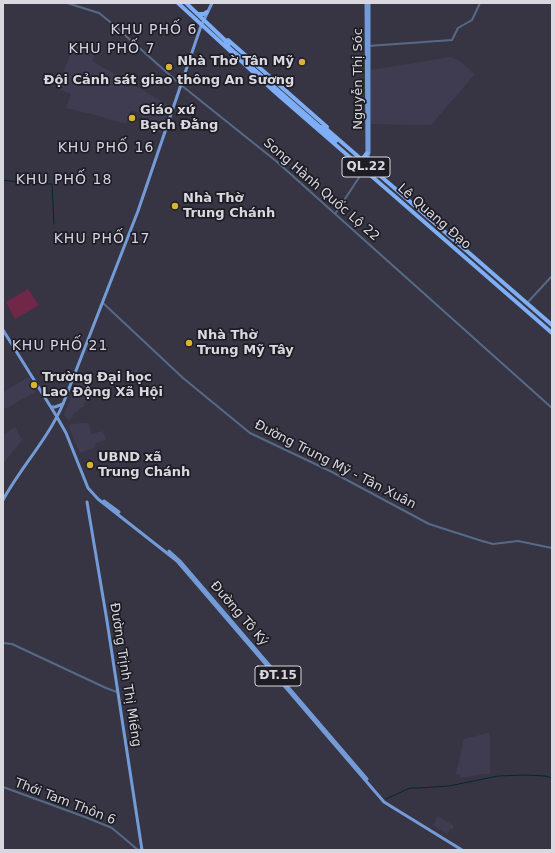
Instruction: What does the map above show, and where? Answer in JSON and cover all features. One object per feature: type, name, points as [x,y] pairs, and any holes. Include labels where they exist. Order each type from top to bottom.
[{"type":"highway","name":"Lê Quang Đạo","points":[[178,3],[197,22],[203,22],[362,159],[366,166],[552,324]]},
{"type":"highway","name":"Lê Quang Đạo","points":[[181,3],[198,15]]},
{"type":"highway","name":"Lê Quang Đạo","points":[[187,3],[203,22],[552,331]]},
{"type":"highway","points":[[197,22],[198,15],[207,12]]},
{"type":"highway","points":[[362,159],[368,154]]},
{"type":"highway","name":"Lê Quang Đạo","points":[[366,166],[528,302],[552,324]]},
{"type":"main road","points":[[3,500],[22,467],[50,430],[63,404],[138,211],[199,32],[212,3]]},
{"type":"main road","name":"Nguyễn Thị Sóc","points":[[366,166],[368,154],[367,3]]},
{"type":"main road","points":[[197,22],[199,32]]},
{"type":"main road","name":"Đường Tô Ký","points":[[3,330],[52,407],[66,433],[88,488],[94,495],[172,556],[185,568],[385,800],[466,850]]},
{"type":"main road","points":[[52,407],[63,404]]},
{"type":"main road","name":"Đường Trịnh Thị Miếng","points":[[87,502],[141,849]]},
{"type":"main road","name":"Đường Tô Ký","points":[[185,568],[382,800],[462,850]]},
{"type":"street","name":"Song Hành Quốc Lộ 22","points":[[67,3],[99,13],[181,85],[276,161],[552,408]]},
{"type":"street","points":[[367,46],[452,40],[458,29],[472,20],[480,3]]},
{"type":"street","points":[[335,214],[366,166]]},
{"type":"street","points":[[528,302],[552,276]]},
{"type":"street","name":"Đường Trung Mỹ - Tân Xuân","points":[[103,303],[183,378],[250,433],[332,472],[429,524],[494,544],[518,541],[552,548]]},
{"type":"street","points":[[3,644],[12,644],[117,692]]},
{"type":"street","name":"Thới Tam Thôn 6","points":[[3,787],[112,828],[141,849]]},
{"type":"shaded area","points":[[74,45],[93,51],[92,55],[94,56],[92,61],[170,106],[161,133],[139,128],[142,114],[131,110],[126,124],[66,108],[71,94],[57,89]]},
{"type":"shaded area","points":[[451,57],[458,60],[475,74],[431,125],[370,124],[371,70]]},
{"type":"shaded area","points":[[28,289],[39,305],[15,319],[6,302]]},
{"type":"shaded area","points":[[79,376],[81,376],[91,398],[85,402],[83,407],[73,414],[69,421],[64,415]]},
{"type":"shaded area","points":[[29,377],[37,389],[35,392],[3,410],[3,392]]},
{"type":"shaded area","points":[[89,423],[91,434],[103,431],[106,440],[95,443],[96,447],[80,453],[68,426],[71,424]]},
{"type":"shaded area","points":[[15,427],[22,440],[3,464],[3,435]]},
{"type":"shaded area","points":[[488,733],[490,739],[490,774],[479,774],[460,778],[460,775],[456,774],[464,739]]},
{"type":"shaded area","points":[[438,816],[454,826],[447,834],[433,825]]},
{"type":"waterway","points":[[3,180],[52,184],[54,224]]},
{"type":"waterway","points":[[386,799],[410,788],[449,786],[498,776],[524,775],[545,776],[552,778]]},
{"type":"place","name":"Nhà Thờ Tân Mỹ","points":[[302,62]]},
{"type":"place","name":"Đội Cảnh sát giao thông An Sương","points":[[169,67]]},
{"type":"place","name":"Giáo xứ Bạch Đằng","points":[[132,118]]},
{"type":"place","name":"Nhà Thờ Trung Chánh","points":[[175,206]]},
{"type":"place","name":"Nhà Thờ Trung Mỹ Tây","points":[[189,343]]},
{"type":"place","name":"Trường Đại học Lao Động Xã Hội","points":[[34,385]]},
{"type":"place","name":"UBND xã Trung Chánh","points":[[90,465]]},
{"type":"district","name":"KHU PHỐ 6","points":[[154,30]]},
{"type":"district","name":"KHU PHỐ 7","points":[[112,49]]},
{"type":"district","name":"KHU PHỐ 16","points":[[106,148]]},
{"type":"district","name":"KHU PHỐ 18","points":[[64,180]]},
{"type":"district","name":"KHU PHỐ 17","points":[[102,239]]},
{"type":"district","name":"KHU PHỐ 21","points":[[60,346]]}]
